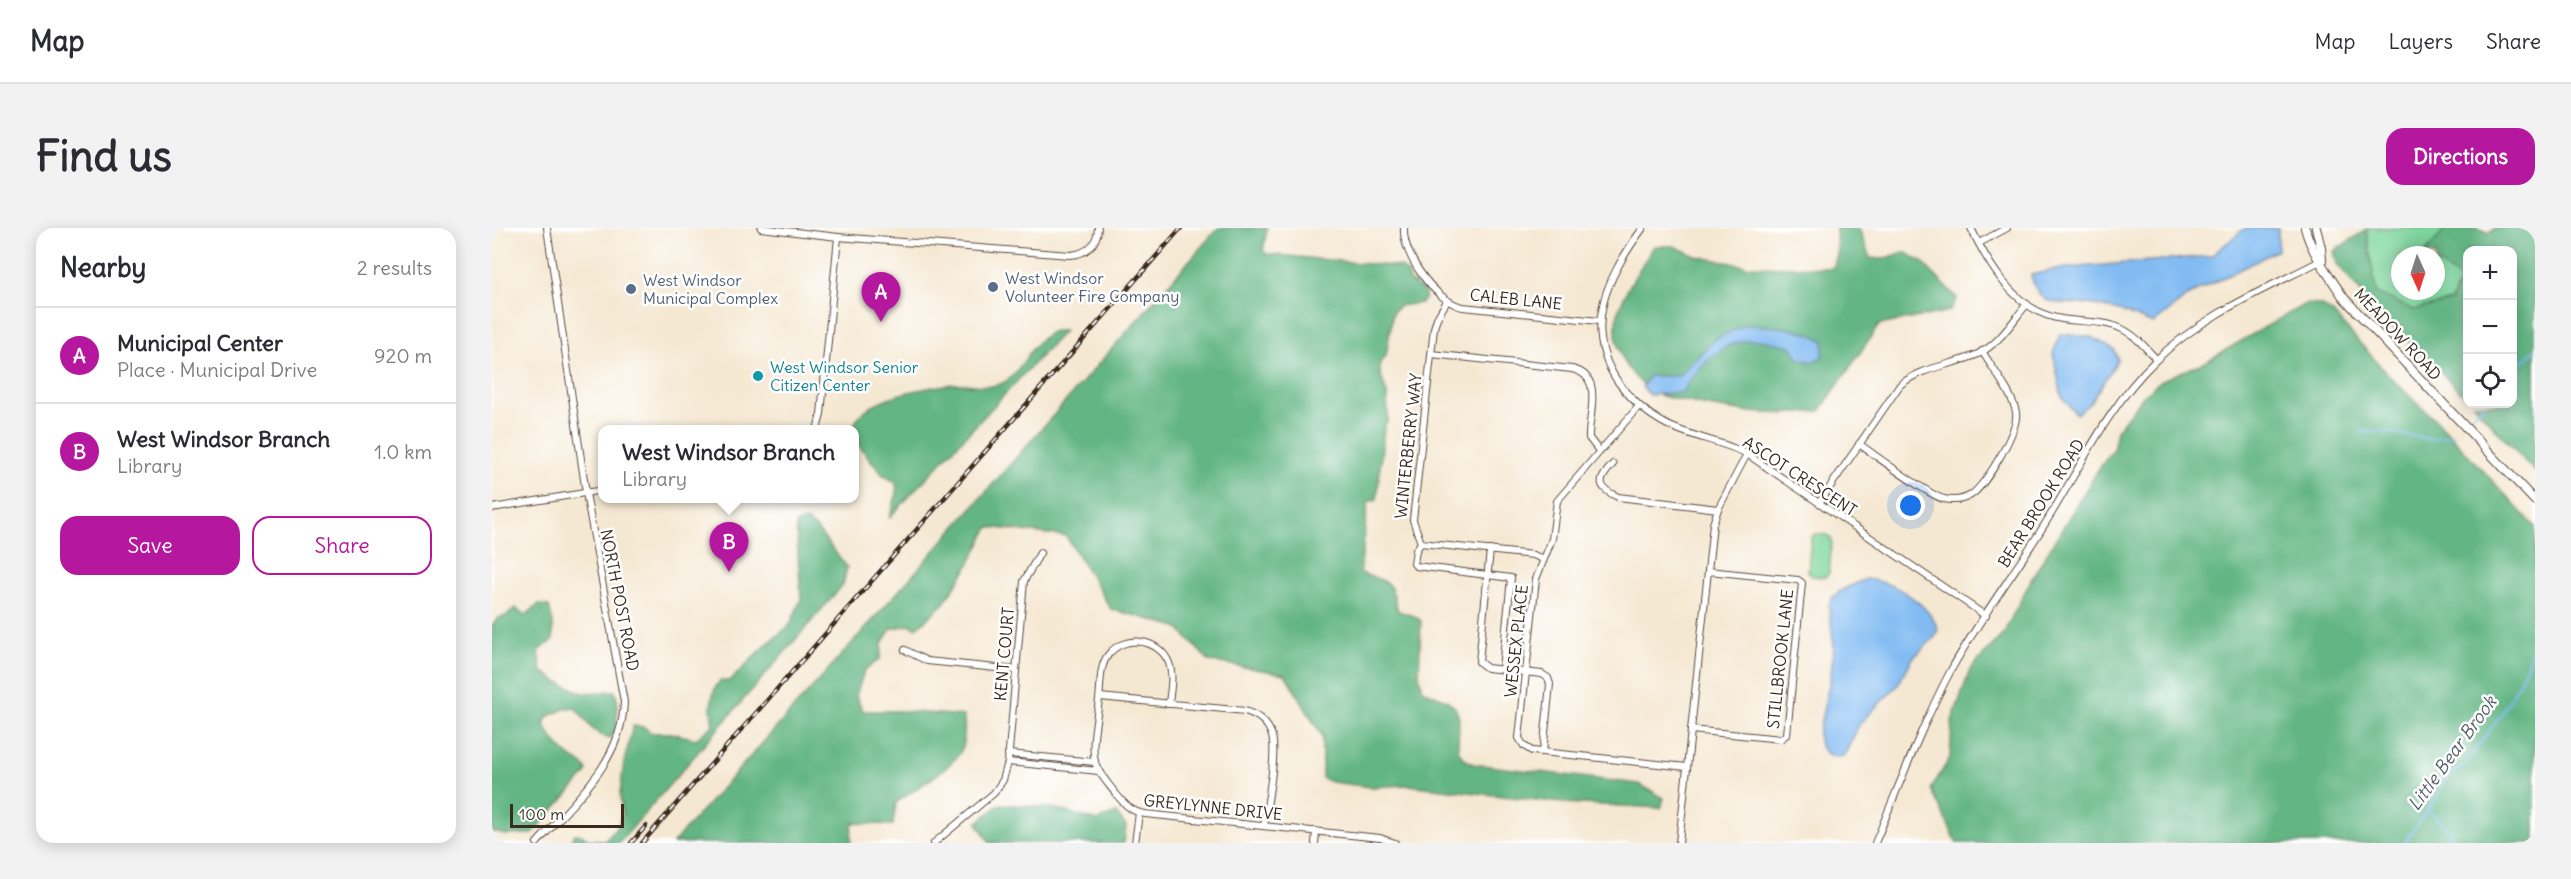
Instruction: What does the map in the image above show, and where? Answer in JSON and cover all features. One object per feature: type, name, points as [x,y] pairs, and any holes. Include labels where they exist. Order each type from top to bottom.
[{"type":"street","name":"NORTH POST ROAD","points":[[537,843],[602,768],[616,745],[624,716],[623,689],[586,493],[547,228]]},
{"type":"street","points":[[761,228],[838,237],[1070,255],[1081,254],[1088,249],[1096,240],[1098,228]]},
{"type":"street","name":"CALEB LANE","points":[[1404,228],[1405,244],[1411,258],[1447,301],[1463,307],[1599,321]]},
{"type":"street","name":"ASCOT CRESCENT","points":[[1643,228],[1617,270],[1599,321],[1600,345],[1624,390],[1639,406],[1672,427],[1747,454],[1986,616]]},
{"type":"street","points":[[1971,228],[1999,275],[2027,304],[2043,314],[2058,319],[2119,328],[2131,334],[2156,359]]},
{"type":"street","points":[[1979,243],[2007,228]]},
{"type":"street","name":"MEADOW ROAD","points":[[2305,228],[2315,254],[2322,260],[2343,298],[2535,501]]},
{"type":"street","name":"MEADOW ROAD","points":[[2316,228],[2322,260]]},
{"type":"street","points":[[818,425],[838,237]]},
{"type":"street","name":"BEAR BROOK ROAD","points":[[1875,843],[1928,716],[1951,671],[2117,406],[2156,359],[2217,313],[2322,260]]},
{"type":"street","name":"WINTERBERRY WAY","points":[[1447,301],[1436,320],[1431,354],[1413,520],[1421,543],[1415,551],[1414,564],[1488,574]]},
{"type":"street","points":[[1819,503],[1892,394],[1906,380],[1924,371],[1982,351],[1999,338],[2027,304]]},
{"type":"street","points":[[1859,444],[1939,497],[1957,500],[1973,493],[2011,436],[2016,422],[2013,404],[1982,351]]},
{"type":"street","points":[[1431,354],[1582,372],[1589,379],[1593,388],[1589,438],[1599,451]]},
{"type":"street","name":"WESSEX PLACE","points":[[1639,406],[1557,499],[1552,539],[1536,579],[1520,738],[1527,749],[1542,752],[1687,767]]},
{"type":"street","points":[[1680,843],[1713,524],[1718,509],[1747,454]]},
{"type":"street","points":[[1613,464],[1603,476],[1601,483],[1616,497],[1718,509]]},
{"type":"street","points":[[492,507],[598,491]]},
{"type":"street","points":[[1421,543],[1533,555],[1543,559]]},
{"type":"street","points":[[1490,550],[1479,660],[1485,668],[1543,674],[1550,681],[1542,752]]},
{"type":"street","name":"KENT COURT","points":[[1008,762],[1024,581],[1040,553]]},
{"type":"street","name":"STILLBROOK LANE","points":[[1691,730],[1780,739],[1787,734],[1802,584],[1798,580],[1708,571]]},
{"type":"street","points":[[1488,574],[1509,576],[1511,579],[1502,669]]},
{"type":"street","name":"GREYLYNNE DRIVE","points":[[1169,704],[1171,676],[1168,662],[1154,646],[1137,641],[1120,645],[1107,657],[1102,670],[1094,750],[1095,762],[1099,771],[1125,805],[1139,813],[1380,838],[1395,843]]},
{"type":"street","points":[[905,650],[925,661],[1016,670]]},
{"type":"street","points":[[1100,697],[1245,711],[1265,723],[1271,734],[1273,746],[1264,826]]},
{"type":"street","points":[[1008,754],[1095,762]]},
{"type":"street","points":[[934,843],[994,793],[1003,780],[1008,762],[1099,771]]},
{"type":"street","points":[[1135,843],[1139,813]]},
{"type":"street","points":[[1315,843],[1316,831]]},
{"type":"green space","points":[[1218,228],[1267,228],[1263,251],[1267,254],[1400,267],[1409,274],[1410,281],[1425,292],[1425,298],[1421,303],[1399,306],[1393,312],[1386,356],[1380,363],[1380,373],[1387,394],[1388,419],[1384,427],[1377,499],[1368,502],[1360,573],[1388,584],[1398,611],[1421,621],[1419,675],[1423,690],[1448,701],[1456,709],[1459,719],[1458,750],[1463,758],[1473,764],[1639,784],[1664,798],[1661,808],[1562,803],[1408,785],[1371,787],[1331,782],[1322,778],[1322,736],[1285,674],[1209,661],[1177,627],[1111,609],[1066,536],[989,527],[967,568],[944,603],[917,628],[909,625],[891,629],[882,643],[880,659],[864,671],[856,696],[863,711],[900,711],[964,716],[964,741],[958,756],[942,771],[896,803],[893,825],[852,823],[851,843],[673,843],[913,575]]},
{"type":"green space","points":[[1836,228],[1859,228],[1870,258],[1883,259],[1905,252],[1921,261],[1957,298],[1950,311],[1879,325],[1820,411],[1788,414],[1757,413],[1671,398],[1649,389],[1626,365],[1616,335],[1618,314],[1631,284],[1654,246],[1674,246],[1696,256],[1747,266],[1833,268],[1837,254]]},
{"type":"green space","points":[[2366,228],[2446,228],[2431,246],[2391,246],[2391,300],[2376,293]]},
{"type":"green space","points":[[2446,228],[2478,228],[2490,233],[2494,228],[2535,228],[2535,472],[2477,408],[2517,408],[2517,246],[2463,246],[2463,394],[2373,307],[2337,264],[2334,251],[2366,230],[2376,293],[2414,310],[2451,301],[2460,278],[2445,268],[2445,246],[2431,246]]},
{"type":"green space","points":[[2445,268],[2460,278],[2451,301],[2414,310],[2392,300],[2445,300]]},
{"type":"green space","points":[[2305,304],[2320,305],[2333,313],[2394,381],[2440,424],[2535,527],[2535,843],[1957,843],[1931,789],[1950,758],[1952,721],[1970,670],[2003,634],[2033,576],[2098,470],[2113,450],[2117,430],[2145,394],[2162,380],[2205,362]]},
{"type":"green space","points":[[1054,331],[1064,331],[889,518],[897,493],[896,483],[882,474],[859,446],[859,425],[855,425],[858,418],[867,409],[880,402],[910,392],[952,384],[998,385],[1014,375],[1037,343]]},
{"type":"green space","points":[[807,521],[816,528],[847,567],[843,585],[619,843],[570,843],[574,834],[590,840],[605,840],[617,828],[622,816],[620,794],[624,762],[633,726],[644,727],[652,733],[672,733],[696,739],[713,725],[712,702],[714,691],[720,681],[730,681],[790,625],[801,599],[796,523]]},
{"type":"green space","points":[[1815,534],[1828,535],[1832,540],[1829,573],[1825,577],[1812,576],[1808,571],[1811,538]]},
{"type":"green space","points":[[538,605],[549,606],[553,623],[553,640],[539,650],[541,670],[558,682],[583,693],[614,691],[617,701],[616,722],[610,738],[598,734],[574,707],[547,717],[544,724],[551,737],[565,752],[583,765],[587,770],[586,774],[532,834],[506,835],[492,832],[492,626],[498,618],[506,616],[515,608],[526,615]]},
{"type":"green space","points":[[1000,804],[1053,808],[1097,821],[1116,813],[1126,826],[1124,843],[990,843],[977,823]]},
{"type":"water","points":[[2245,228],[2278,228],[2278,250],[2189,295],[2153,324],[2103,307],[2056,303],[2048,300],[2041,296],[2035,288],[2031,275],[2056,269],[2211,256]]},
{"type":"water","points":[[1746,325],[1806,332],[1824,341],[1822,357],[1811,362],[1798,358],[1791,346],[1759,340],[1742,341],[1721,350],[1712,357],[1682,392],[1650,395],[1642,387],[1649,376],[1678,376],[1717,338]]},
{"type":"water","points":[[2060,334],[2091,337],[2114,349],[2118,360],[2090,403],[2076,414],[2062,397],[2053,354]]},
{"type":"water","points":[[1866,579],[1888,584],[1909,595],[1926,610],[1938,629],[1935,637],[1913,658],[1897,686],[1860,723],[1844,756],[1835,757],[1826,753],[1820,746],[1818,734],[1830,680],[1834,648],[1829,606],[1833,597],[1842,590]]},
{"type":"waterway","points":[[2517,369],[2535,349]]},
{"type":"waterway","points":[[2471,417],[2481,408]]},
{"type":"waterway","points":[[2360,432],[2387,432],[2430,439],[2454,435]]},
{"type":"waterway","name":"Little Bear Brook","points":[[2404,843],[2436,797],[2446,778],[2464,766],[2500,716],[2518,685],[2535,646]]},
{"type":"waterway","points":[[2426,809],[2459,843]]},
{"type":"railway","points":[[642,843],[1181,228]]},
{"type":"railway","points":[[631,843],[646,826]]},
{"type":"place","name":"West Windsor Volunteer Fire Company","points":[[993,287]]},
{"type":"place","name":"West Windsor Municipal Complex","points":[[631,289]]},
{"type":"place","name":"Municipal Center","points":[[881,322]]},
{"type":"place","name":"West Windsor Senior Citizen Center","points":[[758,376]]},
{"type":"place","name":"West Windsor Branch","points":[[729,572]]}]
